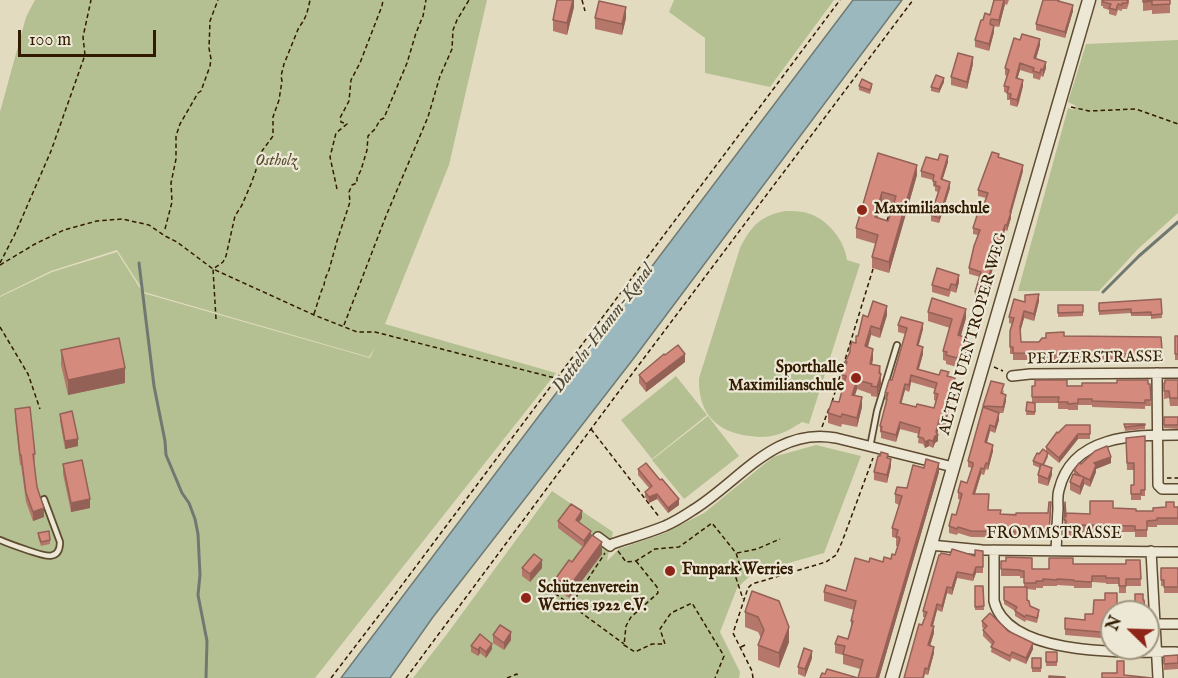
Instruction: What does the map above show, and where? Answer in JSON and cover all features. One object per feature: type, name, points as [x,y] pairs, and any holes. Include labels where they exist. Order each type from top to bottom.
[{"type":"street","name":"ALTER UENTROPER WEG","points":[[892,678],[1089,0]]},
{"type":"street","name":"PELZERSTRASSE","points":[[1012,376],[1178,373]]},
{"type":"street","points":[[1157,374],[1158,485],[1162,489],[1178,489]]},
{"type":"street","points":[[598,537],[611,545],[666,526],[709,500],[763,455],[778,446],[802,438],[820,435],[836,438],[953,467]]},
{"type":"street","points":[[1056,550],[1058,491],[1074,461],[1086,450],[1112,440],[1127,437],[1178,435]]},
{"type":"street","name":"FROMMSTRASSE","points":[[930,545],[982,550],[1178,552]]},
{"type":"street","points":[[994,550],[994,601],[1001,617],[1020,631],[1045,642],[1074,649],[1100,650]]},
{"type":"street","points":[[1151,551],[1154,600]]},
{"type":"street","points":[[1160,624],[1178,624]]},
{"type":"street","points":[[1160,652],[1176,652]]},
{"type":"street","points":[[1157,660],[1158,678]]},
{"type":"lane","points":[[873,448],[877,411],[897,345]]},
{"type":"lane","points":[[0,540],[47,557],[57,553],[60,549],[60,542],[44,499]]},
{"type":"path","points":[[0,265],[51,151],[85,55],[83,37],[91,0]]},
{"type":"path","points":[[165,229],[172,202],[171,183],[176,159],[176,136],[180,124],[201,91],[210,66],[208,48],[210,21],[218,0]]},
{"type":"path","points":[[213,269],[223,262],[226,256],[235,216],[251,184],[262,151],[273,136],[273,117],[284,64],[308,10],[310,0]]},
{"type":"path","points":[[337,189],[330,161],[334,137],[336,132],[348,124],[341,122],[340,118],[349,101],[351,80],[360,63],[383,0]]},
{"type":"path","points":[[314,315],[350,202],[349,192],[352,185],[357,183],[361,170],[367,150],[368,136],[384,118],[400,83],[423,16],[426,0]]},
{"type":"path","points":[[343,326],[428,117],[440,76],[452,49],[453,30],[469,0]]},
{"type":"path","points":[[582,0],[585,11]]},
{"type":"path","points":[[331,678],[840,0]]},
{"type":"path","points":[[406,678],[913,0]]},
{"type":"path","points":[[1059,102],[1089,111],[1136,109],[1178,124]]},
{"type":"path","points":[[885,226],[892,205]]},
{"type":"path","points":[[0,265],[34,244],[64,230],[97,221],[122,219],[149,225],[177,242],[213,269],[357,332],[375,332],[557,378]]},
{"type":"path","points":[[213,269],[216,319]]},
{"type":"path","points":[[820,435],[873,270]]},
{"type":"path","points":[[0,327],[28,374],[40,409]]},
{"type":"path","points":[[990,366],[1012,376]]},
{"type":"path","points":[[591,429],[666,526]]},
{"type":"path","points":[[753,678],[752,671],[733,633],[747,588],[752,584],[826,562],[836,555],[873,448]]},
{"type":"path","points":[[571,605],[611,545],[626,562],[636,561],[655,549],[679,547],[712,523],[736,553],[741,569],[740,574],[735,575],[744,600]]},
{"type":"path","points":[[736,553],[757,549],[780,539]]},
{"type":"path","points":[[624,645],[626,626],[631,617],[658,593],[657,587],[636,561]]},
{"type":"path","points":[[549,589],[635,652],[652,644],[665,644],[660,629],[671,613],[692,603],[724,656],[715,678]]},
{"type":"path","points":[[740,647],[747,644]]},
{"type":"path","points":[[507,678],[517,674],[517,678]]},
{"type":"green space","name":"Ostholz","points":[[35,0],[487,0],[449,165],[385,324],[556,373],[315,678],[0,678],[0,297],[52,272],[117,252],[143,293],[370,358],[375,347],[369,357],[144,292],[117,250],[51,271],[0,296],[0,112],[26,17]]},
{"type":"green space","points":[[674,0],[834,0],[770,87],[705,73],[705,38],[669,12]]},
{"type":"green space","points":[[1178,40],[1178,213],[1138,249],[1099,291],[1018,291],[1068,108],[1074,110],[1076,106],[1068,102],[1086,44]]},
{"type":"green space","points":[[786,211],[807,213],[823,221],[839,239],[847,260],[860,264],[809,424],[802,422],[772,436],[743,435],[723,428],[709,416],[701,399],[699,378],[740,248],[758,223],[770,215]]},
{"type":"green space","points":[[676,376],[707,415],[652,459],[621,420]]},
{"type":"green space","points":[[708,416],[739,456],[684,499],[652,460]]},
{"type":"green space","points":[[816,445],[861,456],[824,553],[753,573],[737,588],[720,632],[740,672],[739,678],[413,678],[552,491],[613,532],[607,561],[619,549],[665,533],[704,513],[773,457]]},
{"type":"water","points":[[853,0],[902,0],[634,358],[433,617],[390,678],[341,678]]},
{"type":"building","points":[[557,0],[573,0],[567,23],[553,20]]},
{"type":"building","points":[[994,0],[1004,0],[999,20],[991,19],[990,24],[994,26],[989,44],[975,40],[981,20],[985,13],[990,15]]},
{"type":"building","points":[[1043,0],[1059,0],[1073,5],[1065,32],[1036,24]]},
{"type":"building","points":[[1103,0],[1128,0],[1122,5],[1118,4],[1116,10],[1109,8],[1111,4]]},
{"type":"building","points":[[1143,0],[1170,0],[1170,4],[1152,5],[1152,1],[1143,2]]},
{"type":"building","points":[[599,1],[626,7],[622,24],[595,18]]},
{"type":"building","points":[[1022,34],[1040,39],[1034,58],[1046,62],[1040,73],[1020,63],[1016,78],[1023,80],[1017,100],[1010,98],[1011,94],[1007,93],[1009,87],[1004,86],[1009,70],[1005,68],[1014,38],[1020,40]]},
{"type":"building","points":[[958,53],[973,57],[967,82],[951,77]]},
{"type":"building","points":[[936,75],[944,78],[939,89],[931,87]]},
{"type":"building","points":[[862,79],[872,84],[870,90],[859,86]]},
{"type":"building","points":[[992,152],[999,154],[998,157],[1023,165],[1007,225],[1005,225],[983,294],[975,292],[981,272],[969,268],[980,230],[973,228],[980,206],[983,207],[988,193],[978,190]]},
{"type":"building","points":[[878,153],[917,165],[889,262],[872,257],[878,235],[856,228]],"holes":[[[882,192],[896,196],[888,221],[875,217]]]},
{"type":"building","points":[[940,154],[948,156],[941,179],[950,182],[939,218],[931,215],[940,187],[933,181],[934,175],[921,171],[926,157],[938,160]]},
{"type":"building","points":[[937,268],[959,275],[956,285],[951,284],[949,290],[932,285]]},
{"type":"building","points":[[1039,294],[1034,314],[1024,311],[1020,327],[1021,342],[1039,342],[1042,338],[1046,338],[1046,333],[1064,332],[1064,336],[1161,337],[1162,350],[1158,350],[1158,354],[1013,353],[1013,347],[1010,347],[1010,331],[1014,318],[1009,317],[1014,299],[1025,302],[1025,295]]},
{"type":"building","points":[[932,298],[966,309],[958,335],[967,338],[962,357],[946,355],[947,352],[943,351],[952,319],[928,312]]},
{"type":"building","points":[[1161,299],[1162,314],[1131,313],[1131,309],[1099,311],[1099,303]]},
{"type":"building","points":[[873,301],[887,306],[880,329],[871,326],[865,346],[873,349],[870,364],[880,366],[879,373],[881,374],[877,387],[857,380],[852,395],[862,397],[857,418],[828,413],[832,401],[839,402],[846,376],[842,375],[850,347],[852,342],[856,343],[863,315],[868,317]]},
{"type":"building","points":[[1058,305],[1083,305],[1083,312],[1058,313]]},
{"type":"building","points":[[901,317],[923,323],[917,345],[923,347],[917,369],[939,375],[941,370],[949,372],[947,376],[955,378],[945,420],[940,418],[936,432],[938,435],[933,441],[925,442],[923,438],[918,437],[920,428],[900,422],[896,435],[881,431],[880,426],[888,393],[885,393],[889,380],[892,380],[907,328],[898,325]],"holes":[[[911,375],[937,383],[934,393],[938,394],[934,408],[900,403],[905,384],[909,385]]]},
{"type":"building","points":[[1175,336],[1178,336],[1178,354],[1175,354]]},
{"type":"building","points":[[119,338],[125,368],[68,380],[61,350]]},
{"type":"building","points":[[678,345],[685,354],[646,384],[639,375]]},
{"type":"building","points":[[1035,380],[1067,380],[1067,386],[1082,386],[1082,383],[1148,380],[1151,400],[1145,400],[1145,403],[1078,399],[1078,403],[1068,404],[1068,402],[1058,402],[1059,397],[1032,397],[1032,386],[1035,386]]},
{"type":"building","points":[[1165,380],[1178,380],[1178,398],[1170,398],[1169,391],[1164,391]]},
{"type":"building","points":[[991,381],[1004,384],[1001,393],[1006,395],[1003,407],[983,406]]},
{"type":"building","points":[[1027,402],[1035,403],[1035,412],[1026,411]]},
{"type":"building","points":[[30,407],[37,487],[44,508],[33,512],[26,493],[15,409]]},
{"type":"building","points":[[983,407],[999,413],[995,427],[990,425],[985,442],[993,445],[988,464],[986,463],[984,469],[981,468],[973,494],[989,494],[988,510],[1001,510],[1000,514],[1048,513],[1049,502],[1051,502],[1049,532],[971,531],[949,526],[952,514],[956,515],[962,494],[958,492],[961,481],[967,483],[973,465],[968,461]]},
{"type":"building","points":[[72,411],[78,439],[65,441],[60,414]]},
{"type":"building","points":[[1164,417],[1178,417],[1178,425],[1164,425]]},
{"type":"building","points":[[1124,424],[1145,424],[1145,425],[1125,427]]},
{"type":"building","points":[[1066,425],[1090,425],[1090,434],[1078,434],[1059,458],[1046,447],[1057,432]]},
{"type":"building","points":[[1145,436],[1145,490],[1141,490],[1141,494],[1131,494],[1131,485],[1134,485],[1134,463],[1127,463],[1126,438]]},
{"type":"building","points":[[1107,446],[1111,457],[1094,463],[1096,465],[1090,480],[1074,470],[1079,463],[1081,464],[1095,451]]},
{"type":"building","points":[[1043,449],[1048,453],[1043,465],[1033,461],[1037,453],[1039,454]]},
{"type":"building","points":[[881,452],[888,454],[887,458],[891,459],[887,475],[874,472]]},
{"type":"building","points":[[926,459],[939,463],[876,678],[858,678],[863,660],[843,654],[845,646],[835,644],[838,636],[848,639],[856,601],[824,592],[826,585],[846,591],[855,558],[869,562],[870,558],[883,562],[884,557],[891,559],[892,554],[895,555],[900,539],[896,537],[898,530],[892,528],[902,496],[895,494],[897,487],[907,488],[913,465],[924,468]]},
{"type":"building","points":[[82,460],[90,499],[71,503],[63,464]]},
{"type":"building","points":[[646,463],[679,499],[668,508],[657,494],[649,497],[645,492],[652,486],[638,469]]},
{"type":"building","points":[[1041,464],[1052,468],[1048,479],[1038,475]]},
{"type":"building","points":[[1073,474],[1084,477],[1080,487],[1070,482]]},
{"type":"building","points":[[1090,501],[1113,501],[1113,508],[1136,509],[1136,511],[1153,511],[1153,508],[1166,507],[1166,502],[1174,502],[1174,507],[1178,507],[1178,518],[1157,518],[1157,520],[1147,521],[1147,530],[1135,530],[1135,526],[1082,525],[1082,532],[1066,532],[1065,502],[1066,517],[1066,513],[1090,514]]},
{"type":"building","points":[[571,504],[582,511],[576,520],[591,531],[584,541],[558,521]]},
{"type":"building","points":[[49,531],[50,540],[41,542],[38,533]]},
{"type":"building","points":[[592,535],[602,542],[569,587],[556,578],[569,560],[572,562]]},
{"type":"building","points":[[952,549],[975,556],[975,550],[983,551],[983,567],[976,567],[973,575],[957,572],[952,588],[947,587],[942,606],[937,604],[928,645],[934,647],[928,669],[925,668],[923,678],[904,678],[919,624],[922,625],[927,612],[923,611],[939,555],[941,553],[950,555]]},
{"type":"building","points":[[534,554],[542,560],[530,574],[522,568]]},
{"type":"building","points":[[1006,557],[1032,558],[1032,569],[1049,569],[1049,558],[1073,558],[1073,564],[1126,564],[1126,560],[1140,560],[1141,579],[1126,579],[1126,586],[1119,586],[1119,578],[1106,578],[1106,576],[1092,576],[1091,582],[1043,579],[1036,583],[1024,583],[1024,571],[1001,569],[1001,561],[1006,561]]},
{"type":"building","points":[[1161,568],[1178,568],[1178,587],[1164,587],[1164,580],[1161,580]]},
{"type":"building","points":[[975,586],[983,586],[984,606],[975,607]]},
{"type":"building","points":[[1004,587],[1027,587],[1027,600],[1030,606],[1039,610],[1037,618],[1026,615],[1025,617],[1015,611],[1017,607],[1004,600]]},
{"type":"building","points":[[752,591],[779,601],[789,627],[779,653],[758,645],[764,630],[758,617],[745,612]]},
{"type":"building","points":[[1105,593],[1117,593],[1117,600],[1105,600]]},
{"type":"building","points":[[1135,594],[1143,594],[1143,600],[1135,600]]},
{"type":"building","points":[[1094,600],[1100,600],[1100,632],[1065,629],[1065,618],[1085,620],[1085,614],[1093,614]]},
{"type":"building","points":[[990,613],[1008,631],[1033,643],[1026,658],[1012,652],[1010,656],[991,647],[994,642],[983,630],[987,626],[982,621]]},
{"type":"building","points":[[500,625],[511,632],[504,643],[493,635]]},
{"type":"building","points":[[480,634],[492,644],[486,652],[480,647],[478,650],[471,646]]},
{"type":"building","points":[[804,648],[812,651],[805,669],[798,667]]},
{"type":"building","points":[[1046,652],[1057,652],[1057,662],[1046,662]]},
{"type":"building","points":[[1178,655],[1178,663],[1164,664],[1164,656]]},
{"type":"building","points":[[1032,658],[1041,658],[1041,668],[1032,668]]},
{"type":"building","points":[[1117,661],[1124,661],[1124,675],[1152,678],[1102,678],[1102,673],[1117,673]]},
{"type":"building","points":[[827,669],[858,678],[820,678]]},
{"type":"building","points":[[1049,676],[1065,677],[1065,678],[1049,678]]},
{"type":"waterway","points":[[1103,292],[1178,222]]},
{"type":"waterway","points":[[139,263],[154,386],[166,455],[182,493],[189,503],[198,534],[200,575],[198,595],[207,641],[206,678]]},
{"type":"place","name":"Maximilianschule","points":[[862,210]]},
{"type":"place","name":"Sporthalle Maximilianschule","points":[[856,378]]},
{"type":"place","name":"Funpark Werries","points":[[670,571]]},
{"type":"place","name":"Schützenverein Werries 1922 e.V.","points":[[526,598]]},
{"type":"water label","name":"Datteln-Hamm-Kanal","points":[[604,329]]}]
